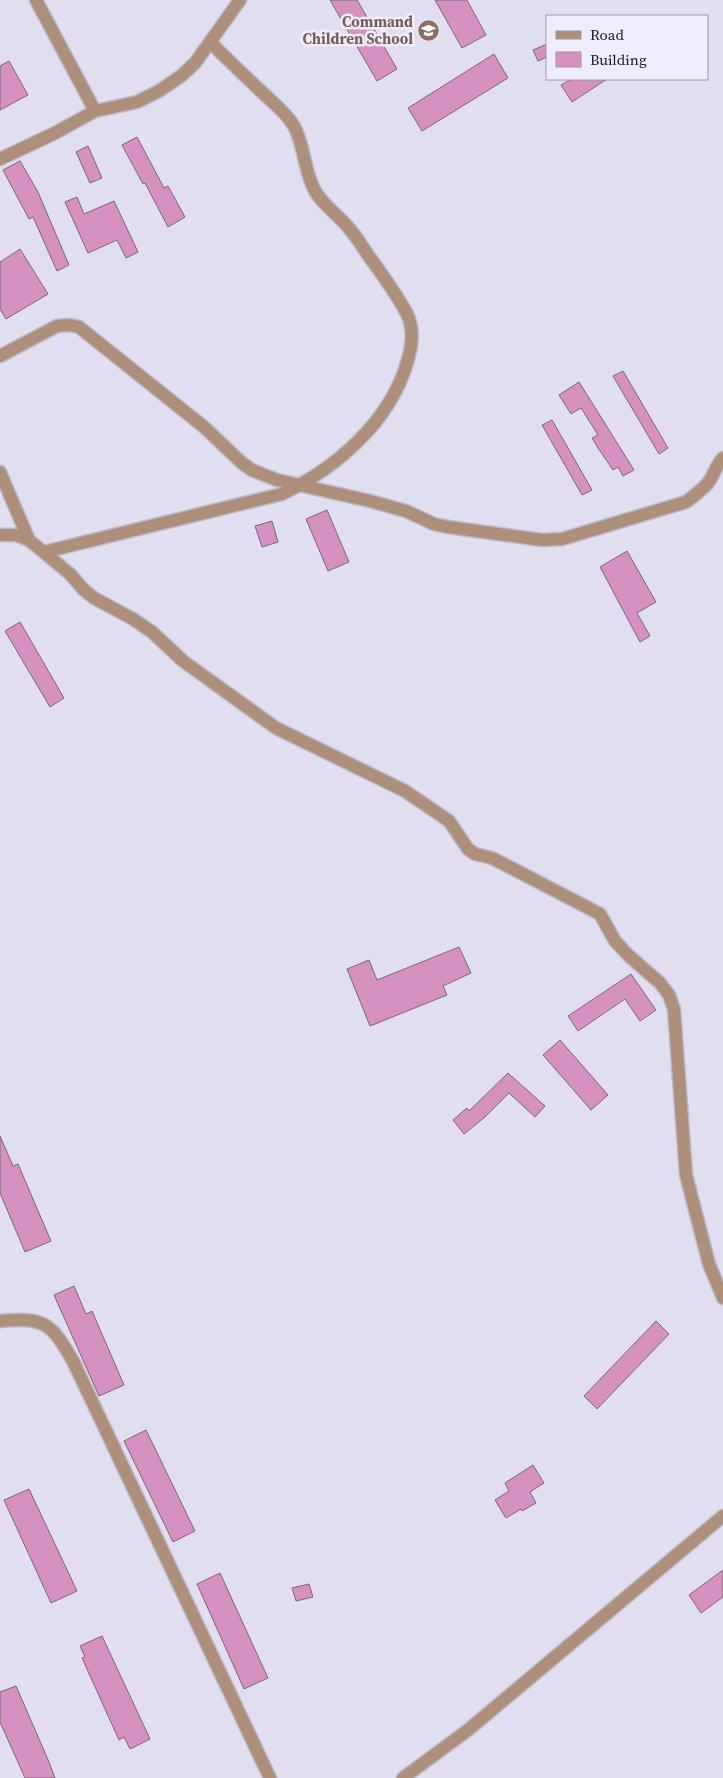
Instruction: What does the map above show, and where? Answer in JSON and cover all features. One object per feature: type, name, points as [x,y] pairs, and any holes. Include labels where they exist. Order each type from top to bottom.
[{"type":"street","points":[[36,0],[95,111]]},
{"type":"street","points":[[0,159],[55,133],[95,111],[138,102],[159,91],[181,76],[195,63],[211,44],[240,0]]},
{"type":"street","points":[[44,552],[282,494],[299,486],[328,467],[375,424],[403,377],[410,354],[413,333],[407,315],[393,290],[349,228],[315,192],[299,139],[288,117],[211,44]]},
{"type":"street","points":[[0,356],[57,326],[70,325],[79,327],[204,427],[252,470],[299,486],[370,501],[406,511],[434,524],[448,527],[542,540],[562,539],[686,502],[709,482],[718,463],[723,458]]},
{"type":"street","points":[[0,472],[29,540]]},
{"type":"street","points":[[0,535],[16,535],[29,540],[70,574],[94,598],[133,619],[152,632],[183,661],[276,728],[405,791],[449,821],[468,849],[475,854],[492,858],[600,914],[615,941],[660,983],[669,995],[674,1009],[686,1175],[709,1264],[723,1298]]},
{"type":"street","points":[[0,1321],[32,1320],[47,1326],[60,1339],[73,1361],[270,1778]]},
{"type":"street","points":[[403,1778],[468,1730],[723,1516]]},
{"type":"building","points":[[330,0],[357,0],[397,69],[377,81]]},
{"type":"building","points":[[435,0],[467,0],[486,35],[462,48]]},
{"type":"building","points":[[546,44],[546,57],[538,61],[533,50]]},
{"type":"building","points":[[494,54],[508,78],[422,131],[408,108]]},
{"type":"building","points":[[9,61],[28,95],[0,110],[0,66]]},
{"type":"building","points":[[570,80],[605,80],[572,102],[561,85]]},
{"type":"building","points":[[137,137],[164,188],[168,186],[185,217],[168,227],[122,145]]},
{"type":"building","points":[[88,146],[102,178],[90,183],[76,152]]},
{"type":"building","points":[[20,161],[38,192],[69,265],[57,271],[33,217],[29,219],[3,170]]},
{"type":"building","points":[[77,197],[84,214],[114,201],[138,252],[126,258],[117,240],[88,253],[65,202]]},
{"type":"building","points":[[20,249],[48,294],[6,319],[0,309],[0,262]]},
{"type":"building","points":[[623,371],[668,448],[659,454],[613,376]]},
{"type":"building","points":[[579,382],[634,470],[623,476],[618,467],[613,470],[598,448],[592,438],[598,435],[581,408],[571,414],[559,395]]},
{"type":"building","points":[[552,420],[592,490],[582,495],[542,425]]},
{"type":"building","points":[[327,510],[349,562],[328,571],[306,519]]},
{"type":"building","points":[[272,521],[278,542],[262,547],[255,526]]},
{"type":"building","points":[[627,551],[656,602],[637,613],[650,636],[640,642],[600,567]]},
{"type":"building","points":[[20,622],[64,698],[50,707],[5,631]]},
{"type":"building","points":[[459,947],[471,973],[443,986],[447,995],[370,1026],[347,969],[369,960],[377,980]]},
{"type":"building","points":[[631,974],[656,1010],[640,1021],[625,999],[578,1031],[568,1016]]},
{"type":"building","points":[[560,1040],[608,1095],[591,1110],[543,1055]]},
{"type":"building","points":[[508,1073],[545,1106],[535,1117],[509,1093],[485,1117],[464,1134],[453,1120],[467,1108],[469,1111]]},
{"type":"building","points":[[0,1136],[13,1166],[18,1164],[51,1241],[25,1252],[0,1193]]},
{"type":"building","points":[[74,1286],[86,1314],[92,1311],[124,1385],[99,1396],[54,1295]]},
{"type":"building","points":[[656,1321],[669,1334],[597,1409],[584,1396]]},
{"type":"building","points":[[146,1430],[195,1531],[173,1542],[124,1441]]},
{"type":"building","points":[[533,1465],[544,1483],[530,1492],[536,1503],[506,1518],[495,1500],[509,1491],[505,1483]]},
{"type":"building","points":[[29,1489],[77,1591],[51,1603],[4,1500]]},
{"type":"building","points":[[723,1570],[723,1597],[701,1613],[689,1595]]},
{"type":"building","points":[[220,1573],[268,1678],[244,1689],[197,1584]]},
{"type":"building","points":[[309,1584],[313,1597],[296,1601],[292,1588]]},
{"type":"building","points":[[102,1636],[150,1739],[130,1749],[124,1737],[119,1740],[82,1658],[85,1657],[80,1646]]},
{"type":"building","points":[[16,1686],[55,1778],[25,1778],[0,1722],[0,1692]]},
{"type":"place","name":"Command Children School","points":[[429,31]]}]
